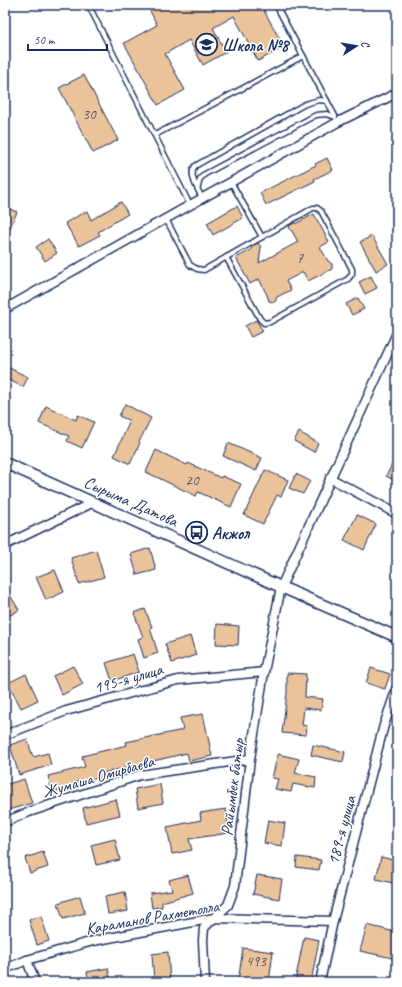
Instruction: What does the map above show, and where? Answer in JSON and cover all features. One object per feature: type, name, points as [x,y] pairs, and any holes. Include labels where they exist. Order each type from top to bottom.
[{"type":"street","points":[[5,309],[9,303],[231,182],[336,119],[397,93]]},
{"type":"street","name":"Райымбек батыр","points":[[205,982],[203,940],[204,928],[228,905],[235,886],[250,759],[264,672],[281,587],[330,478],[394,345],[397,333]]},
{"type":"street","name":"Сырыма Датова","points":[[5,463],[281,587],[397,637]]},
{"type":"street","points":[[330,478],[397,514]]},
{"type":"street","points":[[5,544],[94,502]]},
{"type":"street","name":"195-я улица","points":[[5,735],[66,711],[178,680],[264,672]]},
{"type":"street","name":"189-я улица","points":[[320,982],[333,921],[384,726],[397,688]]},
{"type":"street","name":"Жумаша Омирбаева","points":[[5,822],[29,812],[140,775],[250,759]]},
{"type":"street","name":"Караманов Рахметолла","points":[[5,969],[27,960],[92,941],[214,918],[333,921]]},
{"type":"street","points":[[27,960],[35,982]]},
{"type":"lane","points":[[90,5],[190,205]]},
{"type":"lane","points":[[276,5],[336,119]]},
{"type":"lane","points":[[155,135],[303,56]]},
{"type":"lane","points":[[202,198],[192,175],[192,170],[195,166],[305,104],[319,100],[326,101]]},
{"type":"lane","points":[[198,187],[200,179],[205,174],[316,115],[327,114],[336,119]]},
{"type":"lane","points":[[231,182],[262,237]]},
{"type":"lane","points":[[166,218],[190,265],[204,270],[226,257],[313,208],[317,208],[325,217],[352,269],[352,274],[348,279],[270,322],[264,323],[260,319],[226,257]]},
{"type":"building","name":"Школа №8","points":[[147,5],[261,5],[284,47],[258,61],[234,16],[213,28],[226,52],[203,65],[189,40],[165,54],[185,90],[158,105],[124,43],[157,25]]},
{"type":"building","points":[[84,75],[118,140],[93,153],[59,88]]},
{"type":"building","points":[[327,158],[333,170],[314,179],[315,181],[266,205],[260,193]]},
{"type":"building","points":[[121,202],[128,214],[98,232],[100,235],[79,246],[65,223],[87,211],[91,220]]},
{"type":"building","points":[[237,206],[243,218],[213,235],[207,223]]},
{"type":"building","points":[[5,207],[17,212],[5,239]]},
{"type":"building","points":[[314,214],[329,242],[320,247],[328,261],[332,264],[332,269],[308,281],[303,272],[286,281],[291,290],[277,297],[275,302],[269,301],[259,279],[250,284],[236,258],[251,250],[252,246],[258,243],[261,247],[259,263],[298,242],[289,226]]},
{"type":"building","points":[[372,236],[388,264],[376,271],[360,242]]},
{"type":"building","points":[[48,239],[57,253],[45,261],[36,247]]},
{"type":"building","points":[[371,276],[377,288],[365,294],[359,282]]},
{"type":"building","points":[[358,298],[364,309],[352,315],[346,304]]},
{"type":"building","points":[[256,320],[263,331],[251,337],[245,326]]},
{"type":"building","points":[[5,366],[28,377],[23,387],[5,378]]},
{"type":"building","points":[[125,404],[151,418],[130,464],[114,456],[130,421],[119,416]]},
{"type":"building","points":[[46,406],[76,420],[78,415],[94,422],[82,448],[67,441],[69,436],[39,423]]},
{"type":"building","points":[[299,432],[318,443],[314,452],[294,441]]},
{"type":"building","points":[[228,443],[262,458],[256,471],[223,456]]},
{"type":"building","points":[[156,450],[187,465],[188,463],[221,478],[222,476],[241,484],[231,507],[198,492],[196,496],[146,472]]},
{"type":"building","points":[[397,455],[397,482],[386,476]]},
{"type":"building","points":[[265,470],[288,480],[281,497],[277,495],[263,524],[244,515]]},
{"type":"building","points":[[296,474],[310,481],[303,494],[289,488]]},
{"type":"building","points":[[357,515],[376,524],[364,550],[344,540]]},
{"type":"building","points":[[150,548],[156,570],[137,575],[131,554]]},
{"type":"building","points":[[96,550],[104,577],[79,584],[71,558]]},
{"type":"building","points":[[55,570],[64,592],[46,600],[36,577]]},
{"type":"building","points":[[5,587],[19,610],[5,618]]},
{"type":"building","points":[[145,609],[152,627],[150,628],[158,653],[144,658],[138,639],[143,637],[134,613]]},
{"type":"building","points":[[217,624],[239,626],[238,645],[216,644]]},
{"type":"building","points":[[190,636],[196,655],[172,663],[165,644]]},
{"type":"building","points":[[133,654],[139,672],[112,681],[106,663]]},
{"type":"building","points":[[73,666],[83,684],[62,695],[53,676]]},
{"type":"building","points":[[371,668],[390,674],[385,689],[366,683]]},
{"type":"building","points":[[287,673],[306,674],[305,697],[323,699],[321,710],[304,708],[302,725],[307,726],[306,735],[282,733],[287,693]]},
{"type":"building","points":[[26,674],[38,700],[21,708],[8,683]]},
{"type":"building","points":[[203,714],[212,756],[189,761],[187,753],[103,773],[103,777],[76,782],[77,786],[52,792],[48,776],[85,767],[82,756],[127,745],[126,742],[183,730],[180,718]]},
{"type":"building","points":[[27,739],[33,757],[48,753],[51,765],[19,775],[10,745]]},
{"type":"building","points":[[313,745],[345,752],[343,762],[311,755]]},
{"type":"building","points":[[278,754],[299,759],[295,773],[316,777],[315,788],[293,784],[291,792],[275,789],[278,779],[272,778]]},
{"type":"building","points":[[24,779],[32,803],[5,811],[5,785]]},
{"type":"building","points":[[160,784],[163,803],[138,808],[135,789]]},
{"type":"building","points":[[116,799],[120,815],[86,823],[83,808]]},
{"type":"building","points":[[226,809],[229,833],[189,839],[192,850],[172,854],[167,827],[201,820],[200,813]]},
{"type":"building","points":[[268,820],[285,823],[282,846],[264,843]]},
{"type":"building","points":[[115,839],[120,860],[96,865],[91,845]]},
{"type":"building","points":[[43,852],[48,867],[30,873],[25,858]]},
{"type":"building","points":[[297,857],[321,860],[319,870],[296,867]]},
{"type":"building","points":[[381,857],[397,861],[397,884],[376,879]]},
{"type":"building","points":[[188,875],[193,893],[162,902],[162,907],[152,908],[150,893],[172,890],[169,880]]},
{"type":"building","points":[[257,875],[282,879],[279,899],[253,894]]},
{"type":"building","points":[[125,892],[128,911],[108,914],[105,896]]},
{"type":"building","points":[[80,896],[85,913],[63,919],[58,903]]},
{"type":"building","points":[[41,916],[49,941],[37,945],[29,920]]},
{"type":"building","points":[[367,925],[395,932],[393,937],[397,938],[397,959],[360,951]]},
{"type":"building","points":[[304,937],[319,940],[311,982],[295,982]]},
{"type":"building","points":[[243,948],[273,952],[269,982],[238,982]]},
{"type":"building","points":[[168,952],[170,982],[154,982],[152,954]]},
{"type":"building","points":[[108,968],[111,982],[89,982],[87,972]]},
{"type":"place","name":"Школа №8","points":[[206,45]]},
{"type":"place","name":"Акжол","points":[[197,533]]}]
